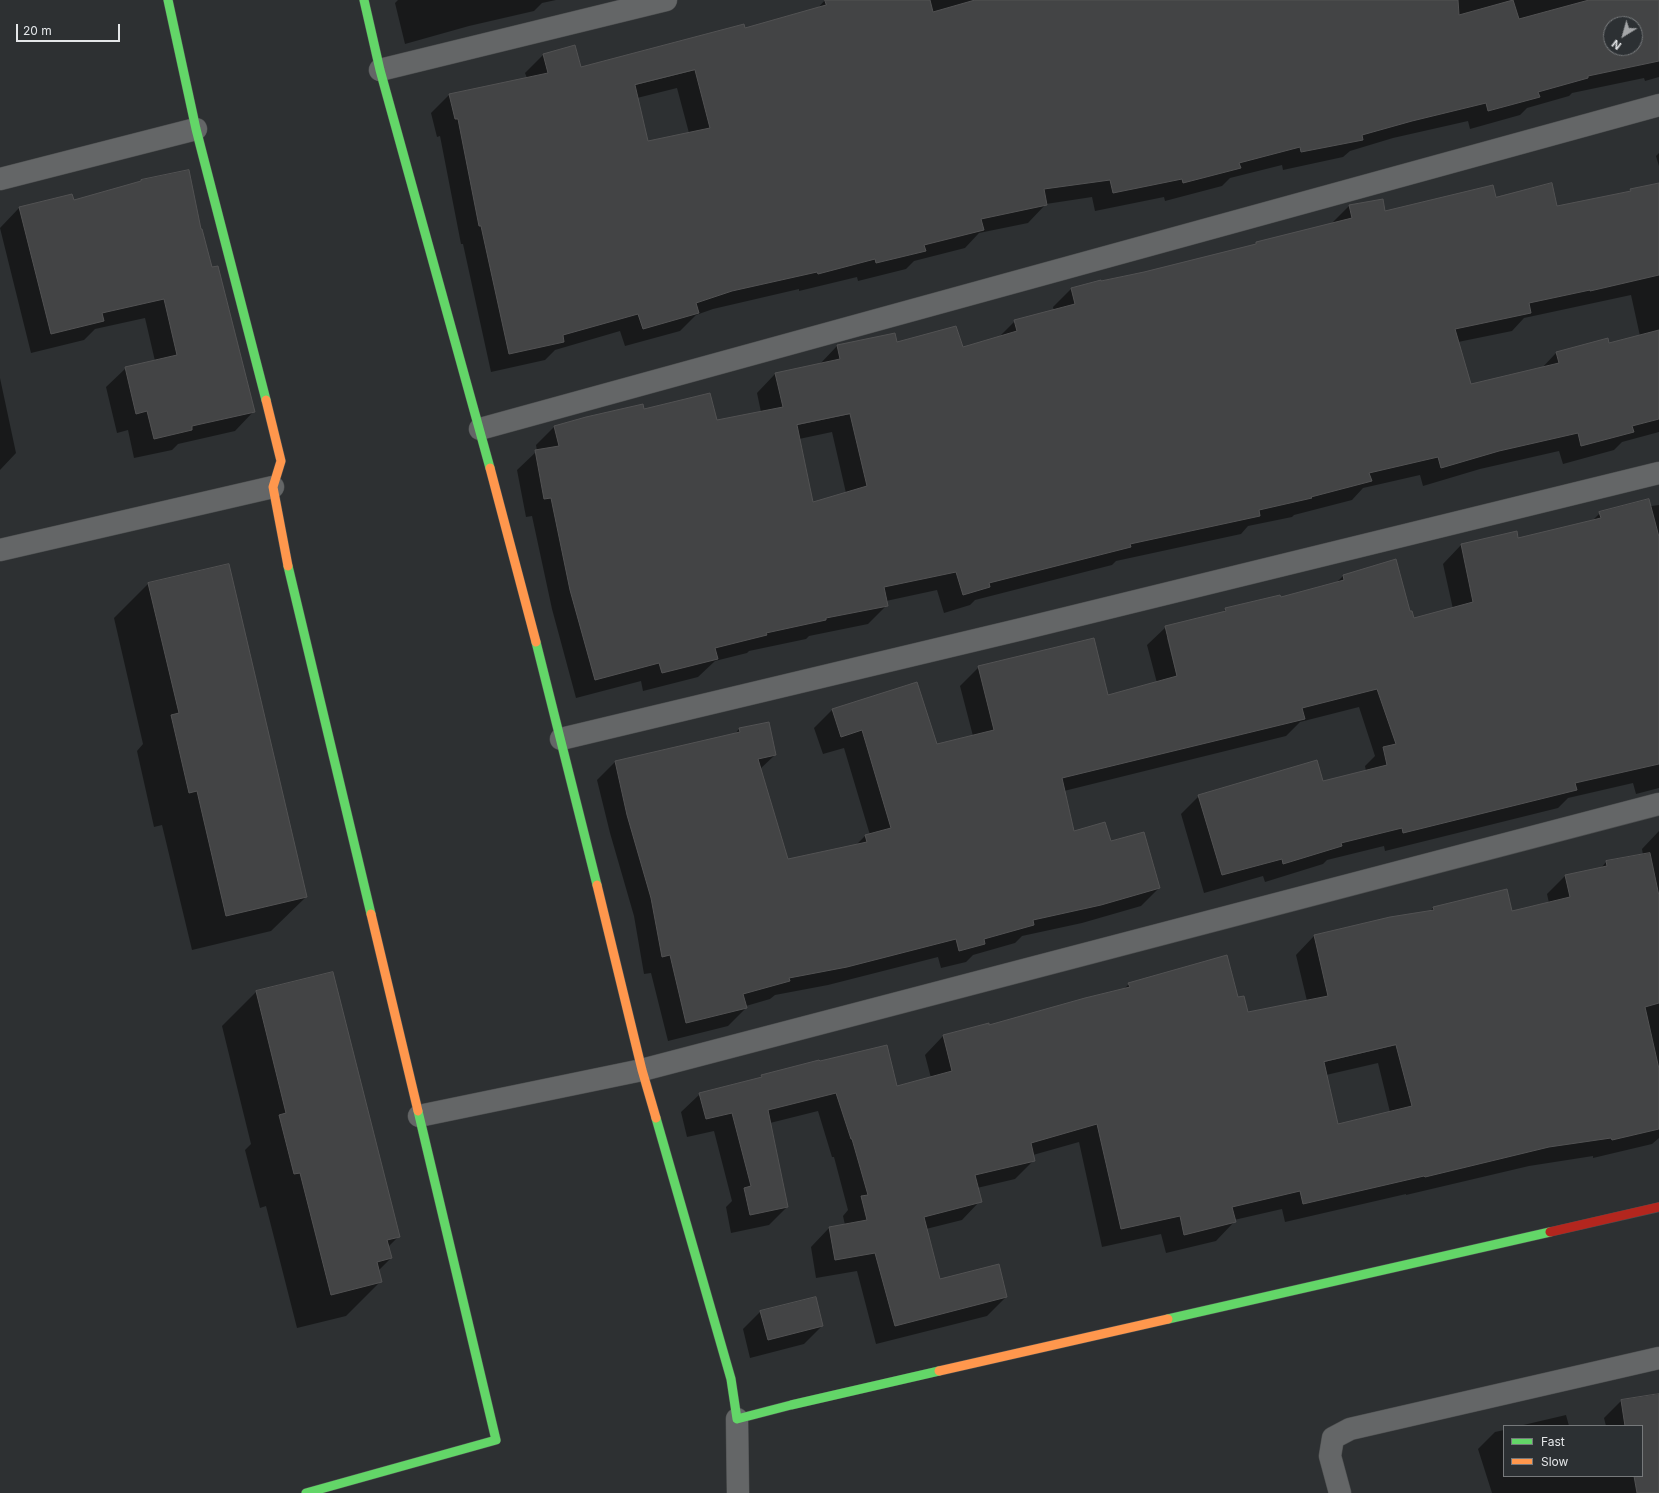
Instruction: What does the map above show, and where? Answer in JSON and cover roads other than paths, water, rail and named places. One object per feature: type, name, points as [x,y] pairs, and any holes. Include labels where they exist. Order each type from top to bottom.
[{"type":"street","points":[[168,0],[196,129],[281,461],[273,487],[287,560],[496,1440],[306,1493]]},
{"type":"street","points":[[364,0],[380,70],[480,429],[561,739],[642,1070],[731,1380],[737,1419],[738,1493]]},
{"type":"street","points":[[380,70],[666,0]]},
{"type":"street","points":[[480,429],[1659,105]]},
{"type":"street","points":[[0,179],[196,129]]},
{"type":"street","points":[[561,739],[1022,629],[1659,473]]},
{"type":"street","points":[[0,550],[273,487]]},
{"type":"street","points":[[419,1116],[642,1070],[1659,804]]},
{"type":"street","points":[[737,1419],[1659,1207]]},
{"type":"street","points":[[1340,1493],[1330,1456],[1333,1438],[1350,1429],[1659,1358]]}]
